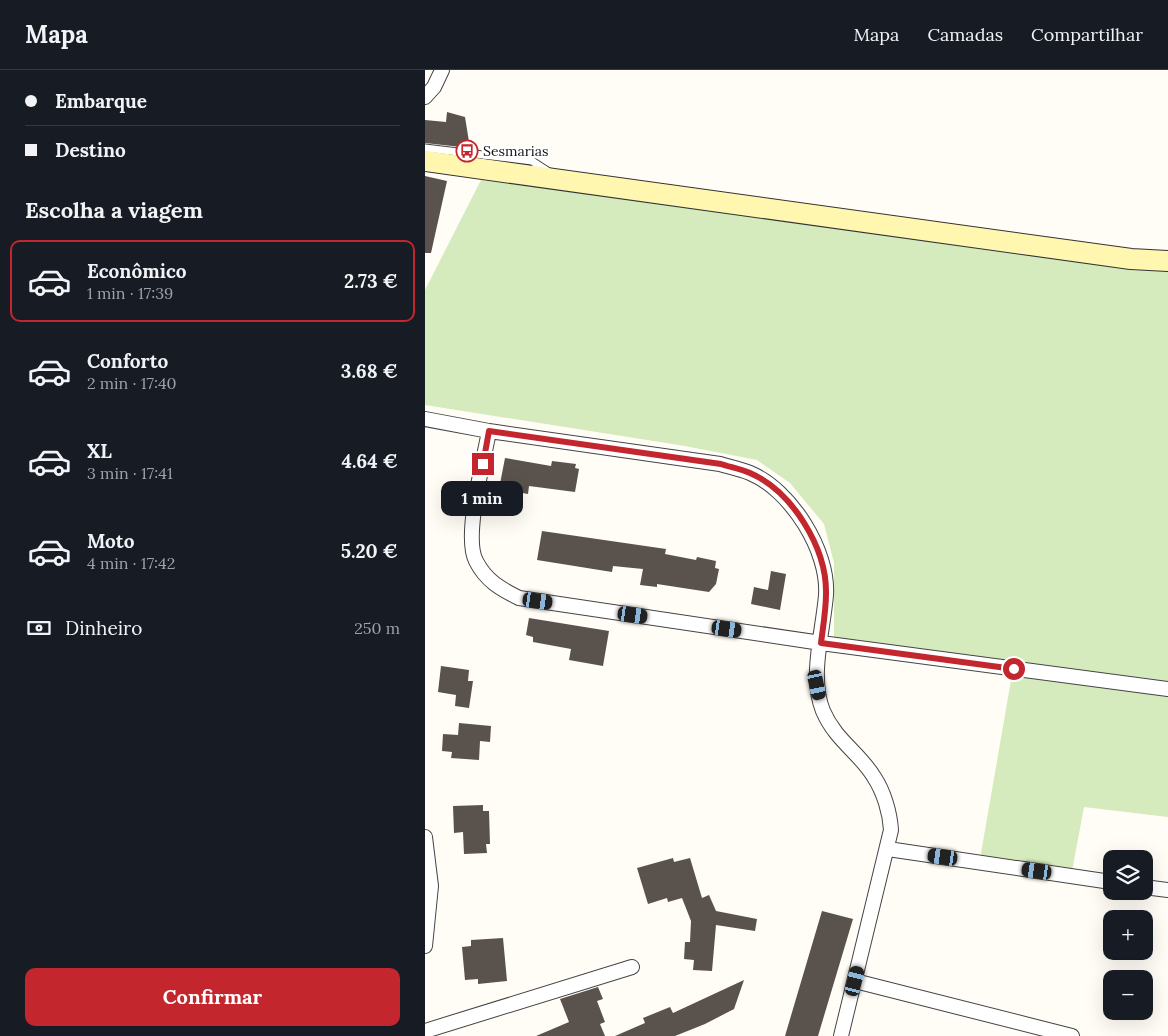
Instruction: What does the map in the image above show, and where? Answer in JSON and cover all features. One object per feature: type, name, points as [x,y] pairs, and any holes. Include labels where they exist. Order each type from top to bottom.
[{"type":"main road","points":[[425,160],[1131,258],[1168,261]]},
{"type":"street","points":[[425,97],[435,87],[442,70]]},
{"type":"street","points":[[425,419],[489,431],[721,464],[750,473],[776,490],[811,533],[822,563],[826,592],[821,643],[816,664],[817,685],[823,710],[836,736],[874,776],[890,817],[891,830],[888,849],[841,1036]]},
{"type":"street","points":[[489,431],[471,530],[475,560],[494,585],[519,598],[821,643],[1168,689]]},
{"type":"street","points":[[425,837],[431,886],[425,946]]},
{"type":"street","points":[[888,849],[1103,881]]},
{"type":"street","points":[[1153,888],[1168,890]]},
{"type":"street","points":[[425,1030],[632,967]]},
{"type":"street","points":[[855,981],[1072,1036]]},
{"type":"lane","points":[[425,148],[532,161],[560,179]]},
{"type":"green space","points":[[481,180],[1168,266],[1168,817],[1084,807],[1072,871],[980,859],[1014,663],[834,638],[834,563],[824,524],[790,483],[757,460],[685,446],[425,405],[425,290]]},
{"type":"building","points":[[447,112],[465,117],[470,148],[425,143],[425,120],[446,122]]},
{"type":"building","points":[[425,176],[447,181],[431,253],[425,253]]},
{"type":"building","points":[[505,458],[551,466],[552,461],[576,464],[575,468],[579,469],[575,492],[529,486],[528,494],[499,489]]},
{"type":"building","points":[[542,531],[666,549],[665,554],[696,560],[697,557],[716,561],[715,568],[719,569],[716,584],[709,592],[657,584],[657,587],[640,585],[643,569],[613,566],[612,572],[537,560]]},
{"type":"building","points":[[771,571],[786,574],[780,610],[751,604],[754,587],[768,590]]},
{"type":"building","points":[[529,618],[609,631],[603,666],[569,660],[571,649],[533,642],[533,637],[526,635]]},
{"type":"building","points":[[441,666],[469,670],[468,681],[473,681],[469,708],[455,706],[456,695],[438,692]]},
{"type":"building","points":[[459,723],[491,726],[490,742],[480,741],[479,760],[451,758],[452,752],[442,751],[443,734],[458,735]]},
{"type":"building","points":[[483,805],[483,811],[489,811],[490,844],[486,844],[487,853],[464,854],[463,832],[454,833],[453,806]]},
{"type":"building","points":[[673,858],[674,862],[690,858],[702,898],[709,895],[716,911],[757,919],[755,931],[716,925],[712,971],[693,970],[694,960],[684,959],[685,942],[690,942],[691,921],[682,898],[668,902],[667,898],[648,904],[637,868]]},
{"type":"building","points":[[822,911],[853,919],[818,1036],[785,1036]]},
{"type":"building","points":[[503,938],[507,981],[478,984],[478,979],[465,980],[462,947],[471,946],[471,940]]},
{"type":"building","points":[[744,980],[734,1009],[705,1024],[675,1036],[615,1036],[645,1023],[643,1018],[670,1007],[673,1013]]},
{"type":"building","points":[[598,987],[603,999],[597,1001],[605,1022],[600,1024],[605,1036],[536,1036],[569,1022],[560,999]]},
{"type":"place","name":"Sesmarias","points":[[467,151]]},
{"type":"route","points":[[483,464],[489,431],[721,464],[750,473],[776,490],[794,509],[811,533],[822,563],[826,592],[821,643],[1014,669]]}]
